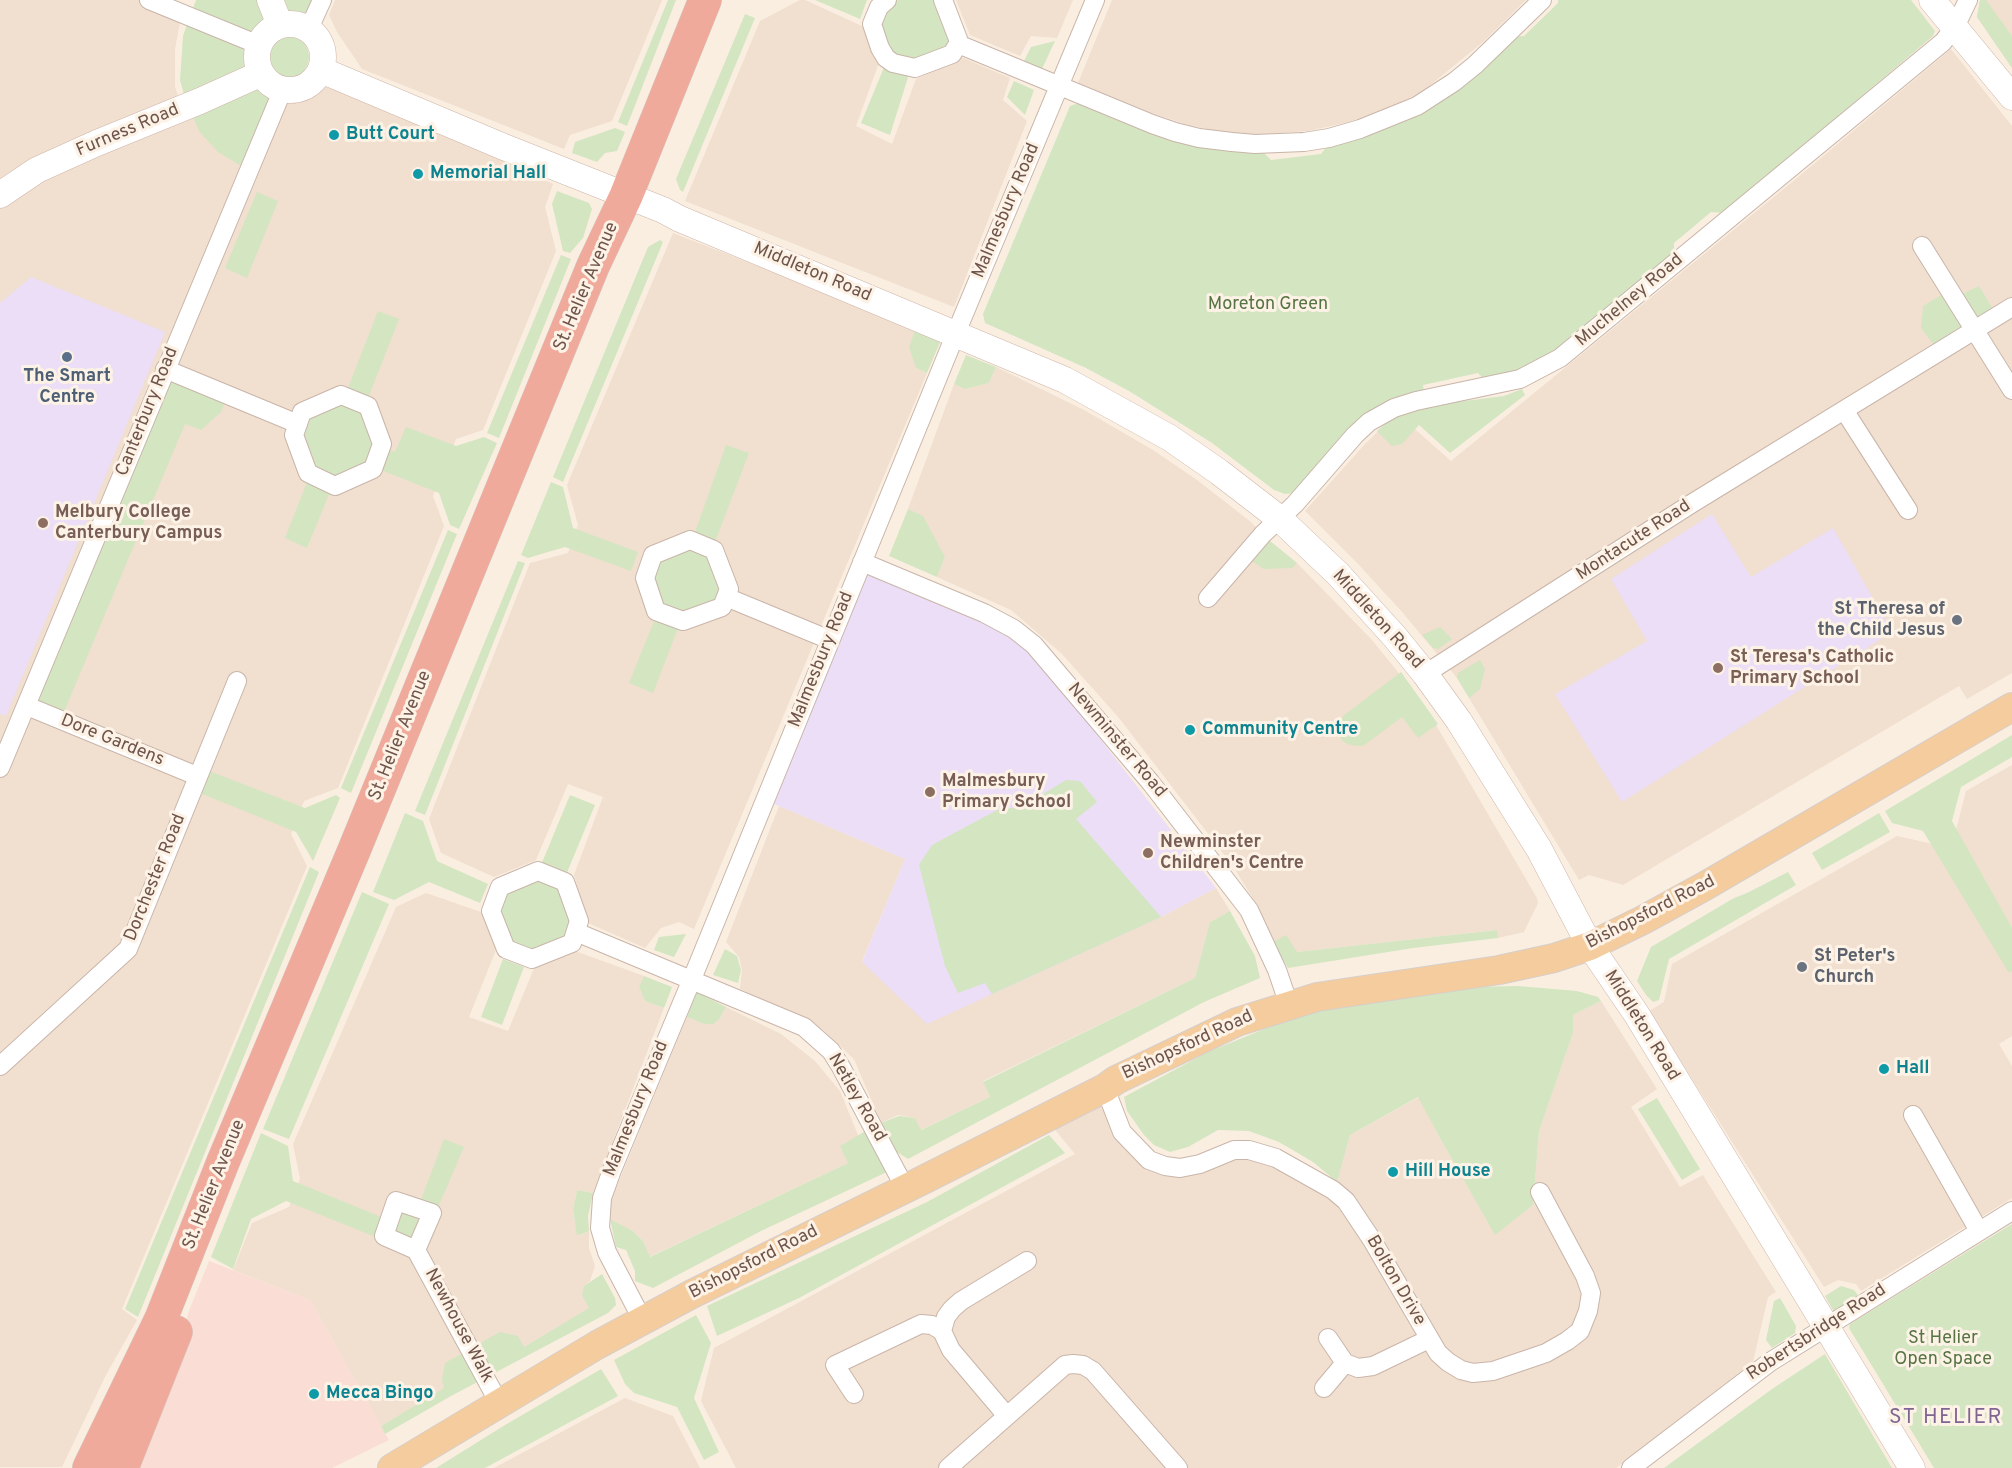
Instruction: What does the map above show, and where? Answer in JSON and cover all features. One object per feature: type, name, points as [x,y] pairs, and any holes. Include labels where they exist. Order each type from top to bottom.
[{"type":"highway","name":"St. Helier Avenue","points":[[122,1468],[634,199],[705,0]]},
{"type":"highway","name":"St. Helier Avenue","points":[[89,1468],[161,1318],[593,266],[634,199],[727,0]]},
{"type":"main road","name":"Bishopsford Road","points":[[392,1468],[499,1403],[644,1321],[807,1236],[1105,1088],[1116,1080],[1237,1022],[1317,997],[1499,970],[1554,958],[1590,946],[1705,886],[2012,707]]},
{"type":"street","points":[[149,0],[259,45]]},
{"type":"street","points":[[270,0],[280,25]]},
{"type":"street","points":[[308,31],[322,0]]},
{"type":"street","points":[[887,0],[879,7],[872,24],[880,48],[886,58],[893,63],[915,68],[952,54],[958,44],[943,0]]},
{"type":"street","name":"Malmesbury Road","points":[[644,1321],[607,1252],[600,1228],[600,1210],[612,1170],[1095,0]]},
{"type":"street","points":[[958,44],[1152,124],[1199,138],[1255,144],[1292,143],[1329,138],[1417,106],[1439,93],[1475,65],[1542,0]]},
{"type":"street","points":[[1932,0],[2012,97]]},
{"type":"street","name":"Muchelney Road","points":[[1280,519],[1355,435],[1382,414],[1416,401],[1520,378],[1560,358],[1943,42],[1955,27],[1968,0]]},
{"type":"street","points":[[280,25],[293,25],[308,31],[317,37],[322,48],[324,59],[321,70],[309,83],[299,88],[283,89],[267,82],[260,74],[257,57],[259,45],[266,33],[280,25]]},
{"type":"street","name":"Middleton Road","points":[[321,70],[663,210],[1065,380],[1194,454],[1280,519],[1338,574],[1425,674],[1459,721],[1539,849],[1590,946],[1637,1015],[1912,1468]]},
{"type":"street","name":"Furness Road","points":[[0,195],[38,170],[260,74]]},
{"type":"street","name":"Canterbury Road","points":[[0,768],[283,89]]},
{"type":"street","points":[[1922,246],[2012,390]]},
{"type":"street","name":"Montacute Road","points":[[1425,674],[1691,504],[2012,307]]},
{"type":"street","points":[[165,369],[298,424]]},
{"type":"street","points":[[341,395],[368,406],[382,444],[373,469],[335,486],[308,473],[294,435],[298,424],[302,412],[341,395]]},
{"type":"street","points":[[1844,410],[1908,510]]},
{"type":"street","points":[[1208,598],[1263,534],[1280,519]]},
{"type":"street","points":[[690,540],[714,550],[729,590],[726,597],[722,607],[683,621],[656,611],[645,578],[653,555],[690,540]]},
{"type":"street","name":"Newminster Road","points":[[862,562],[984,613],[1014,629],[1034,645],[1151,783],[1249,910],[1277,970],[1288,1005]]},
{"type":"street","points":[[726,597],[830,640]]},
{"type":"street","name":"Dorchester Road","points":[[0,1066],[128,949],[237,681]]},
{"type":"street","name":"Dore Gardens","points":[[27,706],[197,776]]},
{"type":"street","points":[[538,871],[565,882],[579,921],[576,932],[572,943],[532,958],[506,949],[491,911],[500,887],[538,871]]},
{"type":"street","name":"Netley Road","points":[[576,932],[804,1027],[831,1051],[905,1188]]},
{"type":"street","name":"Bolton Drive","points":[[1105,1088],[1122,1132],[1149,1160],[1165,1167],[1180,1168],[1200,1164],[1234,1150],[1249,1150],[1276,1158],[1333,1190],[1346,1202],[1372,1239],[1438,1353],[1461,1370],[1493,1371],[1546,1353],[1580,1331],[1588,1311],[1591,1293],[1585,1276],[1540,1192]]},
{"type":"street","points":[[1913,1115],[1979,1231]]},
{"type":"street","name":"Robertsbridge Road","points":[[1631,1468],[1770,1362],[2012,1211]]},
{"type":"street","name":"Newhouse Walk","points":[[416,1250],[499,1403]]},
{"type":"street","points":[[942,1331],[946,1317],[961,1301],[1027,1261]]},
{"type":"street","points":[[854,1394],[835,1365],[921,1324],[932,1325],[942,1331],[951,1350],[1006,1416]]},
{"type":"street","points":[[1328,1338],[1345,1363],[1358,1368],[1373,1366],[1429,1339]]},
{"type":"street","points":[[1324,1388],[1345,1363]]},
{"type":"street","points":[[948,1468],[1065,1365],[1083,1365],[1093,1371],[1178,1468]]},
{"type":"shaded area","points":[[0,0],[138,0],[181,17],[175,49],[175,87],[184,112],[256,82],[267,94],[281,98],[303,98],[313,93],[326,78],[553,184],[545,207],[556,251],[483,430],[456,439],[433,496],[444,526],[338,788],[304,801],[291,834],[307,866],[122,1309],[137,1320],[106,1375],[62,1467],[0,1467]]},
{"type":"shaded area","points":[[335,0],[662,0],[612,121],[570,135],[564,149],[362,69],[337,32],[329,15]]},
{"type":"shaded area","points":[[800,0],[805,0],[864,27],[880,60],[856,126],[892,144],[916,79],[951,64],[961,57],[1010,78],[1003,100],[1027,121],[954,307],[685,201],[760,21]]},
{"type":"shaded area","points":[[956,0],[1073,0],[1057,38],[1031,36],[1020,56],[970,35]]},
{"type":"shaded area","points":[[1112,0],[1526,0],[1483,42],[1423,91],[1399,104],[1367,117],[1331,126],[1307,131],[1251,135],[1225,133],[1185,124],[1078,83]]},
{"type":"shaded area","points":[[1980,0],[2012,0],[2012,68],[1977,17]]},
{"type":"shaded area","points":[[1951,49],[2012,126],[2012,673],[1967,699],[1959,686],[1623,885],[1589,875],[1579,880],[1457,678],[1403,613],[1305,511],[1365,444],[1391,419],[1400,416],[1451,461]]},
{"type":"shaded area","points":[[673,233],[916,328],[916,368],[927,373],[694,929],[679,922],[661,928],[645,948],[588,923],[574,875],[603,797],[568,784],[536,860],[494,877],[441,853],[429,819],[530,563],[568,553],[578,525],[567,485]]},
{"type":"shaded area","name":"Melbury College Canterbury Campus","points":[[31,277],[165,332],[6,716],[0,714],[0,303]]},
{"type":"shaded area","points":[[996,367],[1084,410],[1153,450],[1197,480],[1251,522],[1297,563],[1372,640],[1414,692],[1436,725],[1537,898],[1538,903],[1524,932],[1498,938],[1496,930],[1297,952],[1273,942],[1258,907],[1233,866],[1119,718],[1062,654],[1011,610],[937,577],[945,557],[908,509],[954,384],[965,389],[989,383]]},
{"type":"shaded area","name":"St Teresa's Catholic Primary School","points":[[1712,514],[1751,577],[1833,528],[1892,632],[1622,802],[1555,694],[1647,641],[1611,579]]},
{"type":"shaded area","name":"Malmesbury Primary School","points":[[866,572],[1005,632],[1038,659],[1216,888],[1161,917],[927,1024],[862,962],[905,859],[767,801]]},
{"type":"shaded area","points":[[2012,765],[2012,1036],[1999,1044],[2012,1066],[2012,1198],[1861,1291],[1856,1284],[1838,1280],[1824,1287],[1649,1011],[1664,1002],[1672,964],[1897,836],[1933,844],[1956,830],[1966,791]]},
{"type":"shaded area","points":[[779,806],[905,859],[862,961],[1161,917],[1216,888],[1230,911],[1210,922],[1195,978],[983,1081],[990,1097],[920,1130],[915,1118],[898,1115],[881,1123],[854,1059],[822,1029],[740,989],[742,970],[739,957],[726,942]]},
{"type":"shaded area","points":[[426,893],[481,912],[498,945],[469,1017],[508,1031],[535,966],[575,951],[644,976],[639,987],[645,1001],[664,1008],[593,1193],[577,1190],[573,1210],[578,1236],[589,1231],[589,1248],[595,1266],[590,1281],[584,1286],[590,1308],[381,1426],[310,1300],[233,1270],[252,1223],[289,1207],[300,1179],[293,1144],[396,907]]},
{"type":"shaded area","points":[[1601,1001],[1657,1089],[1631,1107],[1680,1187],[1703,1175],[1776,1292],[1768,1297],[1753,1362],[1616,1468],[736,1468],[701,1401],[714,1348],[1075,1154],[1047,1120],[1102,1093],[1146,1167],[1225,1155],[1259,1158],[1295,1180],[1332,1198],[1350,1135],[1419,1097],[1495,1234],[1533,1205],[1539,1131],[1573,1033],[1573,1015]]},
{"type":"shaded area","points":[[726,1007],[781,1034],[815,1061],[840,1091],[858,1135],[848,1163],[649,1257],[643,1241],[633,1231],[610,1219],[611,1200],[687,1017],[704,1024],[720,1018]]},
{"type":"shaded area","points":[[209,1261],[310,1300],[389,1440],[332,1468],[135,1468],[170,1382],[189,1311]]},
{"type":"shaded area","points":[[625,1398],[673,1416],[700,1468],[494,1468]]},
{"type":"green space","points":[[196,0],[319,0],[309,23],[299,19],[281,17],[266,23],[253,34],[248,48],[249,72],[186,102],[180,80],[183,36]]},
{"type":"green space","points":[[668,0],[676,0],[627,126],[618,122]]},
{"type":"green space","points":[[815,0],[867,0],[860,19]]},
{"type":"green space","points":[[898,0],[937,0],[952,36],[947,50],[919,61],[895,57],[880,31],[882,17]]},
{"type":"green space","name":"Moreton Green","points":[[1558,0],[1911,0],[1935,31],[1933,36],[1723,213],[1711,212],[1674,243],[1674,255],[1556,353],[1526,370],[1486,382],[1478,373],[1423,385],[1424,392],[1408,396],[1294,493],[1285,494],[1274,490],[1212,443],[1129,391],[1086,368],[985,323],[983,314],[1070,106],[1081,104],[1159,136],[1263,152],[1271,160],[1321,154],[1328,145],[1356,137],[1512,37],[1524,36],[1558,3]]},
{"type":"green space","points":[[1980,0],[1986,0],[2012,36],[2012,68],[1977,17]]},
{"type":"green space","points":[[745,14],[755,18],[683,192],[676,179]]},
{"type":"green space","points":[[288,36],[303,42],[309,57],[303,72],[288,78],[273,72],[267,57],[273,42]]},
{"type":"green space","points":[[1055,41],[1041,71],[1023,63],[1031,47]]},
{"type":"green space","points":[[885,65],[909,74],[890,135],[861,123]]},
{"type":"green space","points":[[1014,81],[1034,90],[1025,115],[1007,97]]},
{"type":"green space","points":[[256,82],[267,94],[277,97],[246,169],[218,152],[199,131],[190,110]]},
{"type":"green space","points":[[615,128],[625,132],[617,151],[605,153],[597,162],[572,153],[575,142]]},
{"type":"green space","points":[[557,191],[589,203],[592,209],[583,238],[570,253],[563,251],[552,204]]},
{"type":"green space","points":[[257,192],[278,201],[247,278],[225,268]]},
{"type":"green space","points":[[660,240],[663,242],[563,482],[553,477],[648,247]]},
{"type":"green space","points":[[561,255],[571,259],[499,438],[487,433]]},
{"type":"green space","points":[[1979,286],[1996,314],[1936,348],[1921,328],[1923,306],[1946,292],[1952,299]]},
{"type":"green space","points":[[378,311],[399,319],[367,401],[346,393]]},
{"type":"green space","points":[[916,328],[941,340],[927,373],[916,368],[909,347]]},
{"type":"green space","points":[[966,355],[996,367],[989,383],[965,389],[954,384]]},
{"type":"green space","points":[[169,370],[227,397],[221,412],[201,430],[185,424],[63,714],[35,703]]},
{"type":"green space","points":[[1522,389],[1525,395],[1450,453],[1419,425],[1402,444],[1392,446],[1377,431],[1391,419],[1421,409],[1504,396]]},
{"type":"green space","points":[[341,399],[366,408],[379,444],[373,467],[335,481],[311,471],[297,435],[305,414]]},
{"type":"green space","points":[[406,427],[456,446],[484,437],[497,443],[459,529],[450,525],[439,493],[376,468],[384,448],[395,452]]},
{"type":"green space","points":[[726,445],[749,453],[713,547],[693,538]]},
{"type":"green space","points":[[309,477],[332,487],[307,548],[285,538]]},
{"type":"green space","points":[[551,482],[563,487],[573,528],[638,552],[631,571],[565,547],[528,558],[521,555]]},
{"type":"green space","points":[[908,509],[923,516],[945,557],[937,577],[889,556]]},
{"type":"green space","points":[[448,530],[457,534],[351,793],[341,788]]},
{"type":"green space","points":[[1270,541],[1297,563],[1292,568],[1264,569],[1252,561]]},
{"type":"green space","points":[[691,543],[713,553],[725,590],[720,604],[683,619],[658,608],[648,578],[656,558]]},
{"type":"green space","points":[[518,561],[525,563],[425,815],[415,811]]},
{"type":"green space","points":[[657,614],[680,623],[653,693],[629,683]]},
{"type":"green space","points":[[1440,627],[1452,639],[1438,649],[1433,648],[1422,635]]},
{"type":"green space","points":[[1480,660],[1485,669],[1480,689],[1469,698],[1457,678],[1458,673]]},
{"type":"green space","points":[[1401,672],[1438,724],[1418,738],[1402,717],[1363,746],[1344,742],[1338,731],[1343,716]]},
{"type":"green space","points":[[2012,735],[2012,757],[1961,787],[1952,821],[2012,928],[2012,971],[2009,973],[1923,831],[1892,823],[1885,811]]},
{"type":"green space","points":[[204,769],[305,808],[336,795],[340,798],[313,861],[296,832],[195,791]]},
{"type":"green space","points":[[1066,780],[1080,781],[1097,802],[1076,819],[1161,917],[992,994],[985,983],[958,993],[945,966],[919,865],[932,845],[999,809],[1022,807]]},
{"type":"green space","points":[[570,795],[595,805],[566,875],[541,865]]},
{"type":"green space","points":[[405,813],[423,821],[437,861],[488,884],[480,903],[429,882],[394,900],[373,892]]},
{"type":"green space","points":[[1879,813],[1890,832],[1822,870],[1812,853]]},
{"type":"green space","points":[[310,867],[319,872],[138,1317],[125,1309]]},
{"type":"green space","points":[[1788,872],[1796,885],[1669,959],[1659,1000],[1653,1002],[1646,995],[1637,981],[1651,947],[1734,898]]},
{"type":"green space","points":[[538,874],[564,885],[576,922],[569,941],[532,955],[509,946],[496,910],[503,892]]},
{"type":"green space","points":[[362,892],[389,904],[289,1139],[263,1129]]},
{"type":"green space","points":[[1230,911],[1255,956],[1260,978],[1204,1002],[908,1159],[897,1152],[881,1123],[899,1116],[915,1118],[921,1130],[990,1097],[983,1082],[1195,978],[1210,922]]},
{"type":"green space","points":[[1497,930],[1498,938],[1413,948],[1288,968],[1273,942],[1286,935],[1297,952]]},
{"type":"green space","points":[[686,934],[674,957],[654,950],[659,937]]},
{"type":"green space","points":[[725,949],[737,956],[741,970],[738,983],[713,975]]},
{"type":"green space","points":[[503,959],[524,967],[502,1025],[481,1017]]},
{"type":"green space","points":[[644,976],[672,987],[664,1008],[645,1001],[639,987]]},
{"type":"green space","points":[[1518,986],[1577,991],[1598,997],[1601,1001],[1573,1015],[1573,1033],[1539,1131],[1533,1205],[1495,1235],[1418,1097],[1350,1135],[1337,1182],[1313,1162],[1279,1142],[1249,1131],[1218,1130],[1188,1147],[1170,1152],[1154,1145],[1127,1111],[1124,1097],[1208,1052],[1323,1005],[1469,987]]},
{"type":"green space","points":[[697,992],[726,1007],[720,1018],[713,1024],[704,1024],[687,1017]]},
{"type":"green space","points":[[1657,1098],[1700,1169],[1682,1180],[1638,1109]]},
{"type":"green space","points":[[869,1129],[889,1171],[761,1231],[653,1288],[635,1281],[635,1271],[626,1250],[616,1247],[610,1219],[633,1231],[643,1241],[650,1257],[848,1163],[840,1146]]},
{"type":"green space","points":[[261,1133],[288,1146],[293,1181],[386,1219],[381,1233],[373,1236],[286,1201],[251,1219],[233,1269],[211,1257]]},
{"type":"green space","points":[[1049,1135],[1065,1153],[799,1298],[717,1336],[707,1306],[927,1202]]},
{"type":"green space","points":[[444,1139],[464,1147],[439,1205],[431,1210],[419,1205]]},
{"type":"green space","points":[[577,1190],[593,1193],[588,1216],[589,1231],[577,1236],[573,1210]]},
{"type":"green space","points":[[398,1205],[427,1215],[414,1244],[388,1234]]},
{"type":"green space","name":"St Helier Open Space","points":[[2012,1224],[2012,1468],[1934,1468],[1849,1328],[1850,1324]]},
{"type":"green space","points":[[602,1274],[615,1298],[616,1305],[608,1313],[451,1396],[385,1434],[381,1426],[444,1388],[442,1379],[445,1363],[500,1332],[518,1336],[524,1347],[589,1308],[582,1295],[584,1286]]},
{"type":"green space","points":[[1841,1286],[1854,1290],[1860,1298],[1834,1312],[1825,1296]]},
{"type":"green space","points":[[1780,1298],[1796,1326],[1795,1333],[1772,1348],[1766,1340],[1774,1301]]},
{"type":"green space","points":[[696,1315],[711,1343],[694,1398],[719,1452],[704,1460],[677,1407],[634,1393],[625,1384],[614,1360]]},
{"type":"green space","name":"St Helier Open Space","points":[[1825,1354],[1892,1468],[1664,1468],[1772,1389]]},
{"type":"green space","points":[[601,1369],[618,1396],[485,1468],[436,1468],[505,1425]]},
{"type":"place","name":"Butt Court","points":[[334,135]]},
{"type":"place","name":"Memorial Hall","points":[[418,174]]},
{"type":"place","name":"The Smart Centre","points":[[67,357]]},
{"type":"place","name":"Melbury College Canterbury Campus","points":[[43,523]]},
{"type":"place","name":"St Theresa of the Child Jesus","points":[[1957,620]]},
{"type":"place","name":"St Teresa's Catholic Primary School","points":[[1718,668]]},
{"type":"place","name":"Community Centre","points":[[1190,730]]},
{"type":"place","name":"Malmesbury Primary School","points":[[930,792]]},
{"type":"place","name":"Newminster Children's Centre","points":[[1148,853]]},
{"type":"place","name":"St Peter's Church","points":[[1802,967]]},
{"type":"place","name":"Hall","points":[[1884,1069]]},
{"type":"place","name":"Hill House","points":[[1393,1172]]},
{"type":"place","name":"Mecca Bingo","points":[[314,1394]]},
{"type":"district","name":"ST HELIER","points":[[1946,1419]]}]
